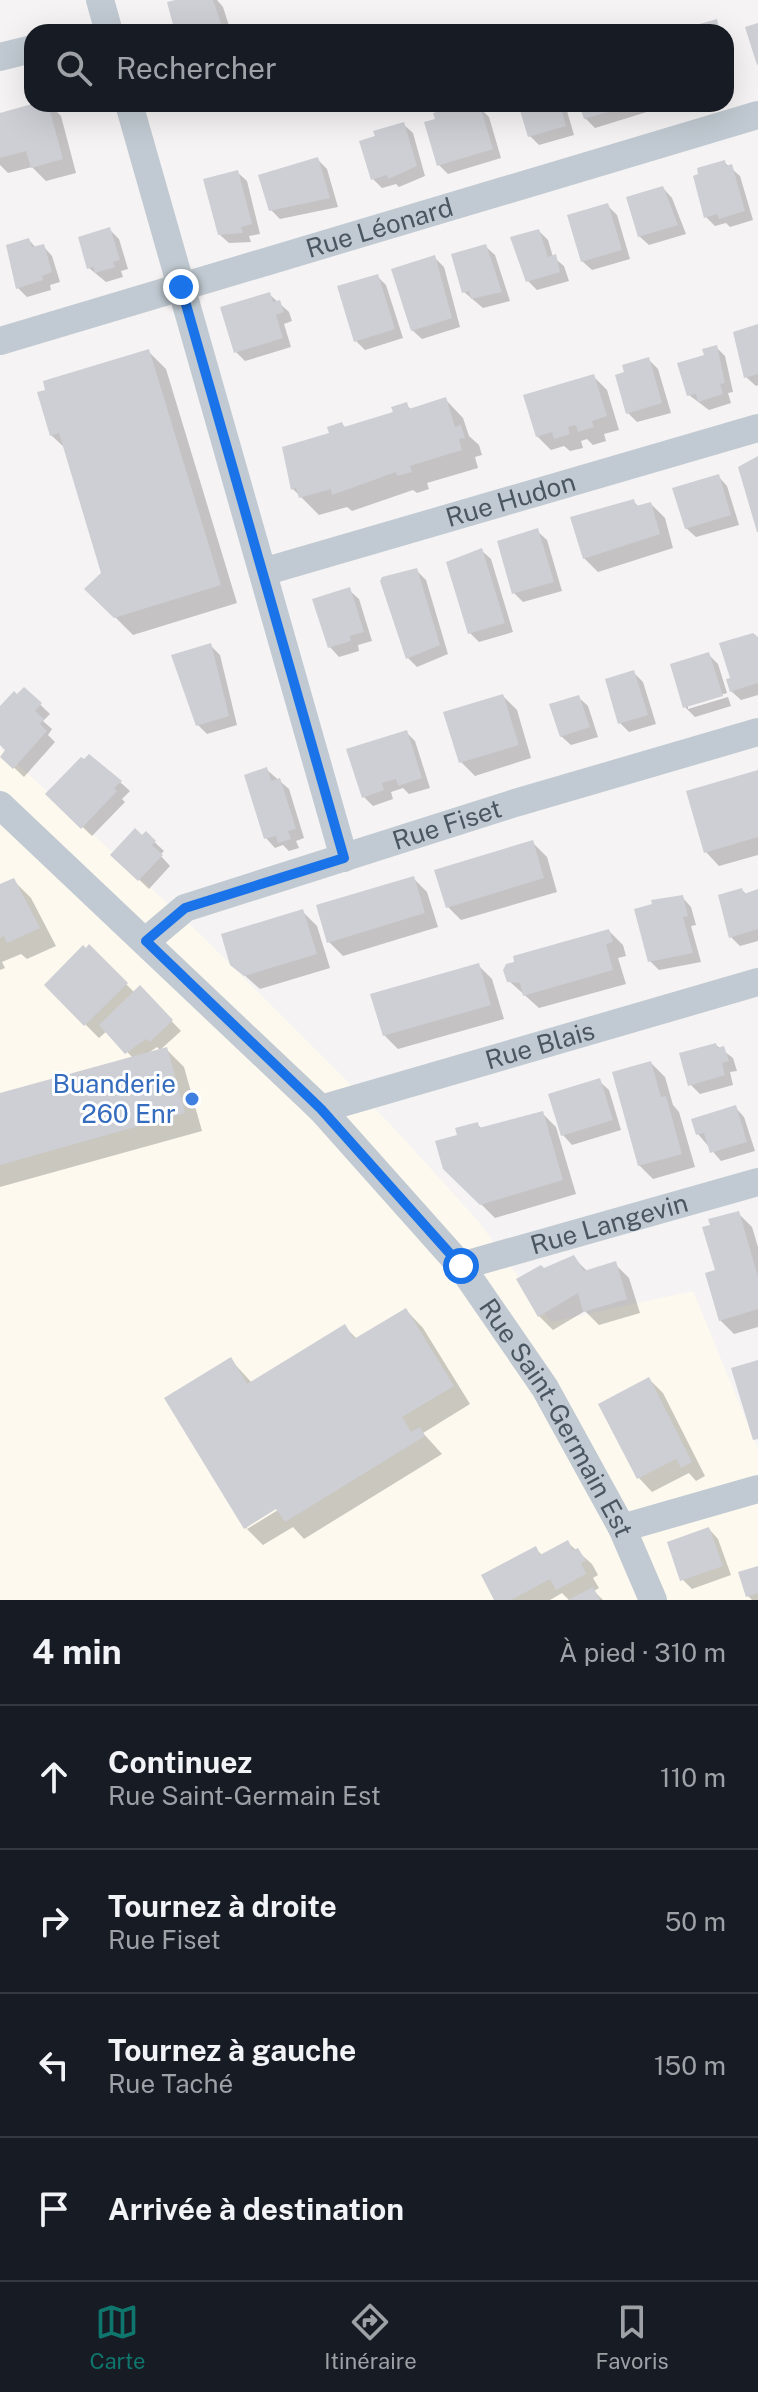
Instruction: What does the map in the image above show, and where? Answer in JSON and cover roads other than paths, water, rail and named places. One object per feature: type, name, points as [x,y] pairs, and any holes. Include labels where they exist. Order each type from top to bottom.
[{"type":"street","points":[[100,0],[105,24]]},
{"type":"street","points":[[0,57],[24,51]]},
{"type":"street","points":[[131,112],[344,858]]},
{"type":"street","name":"Rue Léonard","points":[[0,341],[758,115]]},
{"type":"street","name":"Rue Hudon","points":[[263,572],[758,428]]},
{"type":"street","name":"Rue Fiset","points":[[146,941],[185,908],[515,803],[758,732]]},
{"type":"street","name":"Rue Saint-Germain Est","points":[[0,805],[321,1109],[461,1266],[545,1388],[622,1528],[653,1600]]},
{"type":"street","name":"Rue Blais","points":[[321,1109],[758,982]]},
{"type":"street","name":"Rue Langevin","points":[[461,1266],[758,1182]]},
{"type":"street","points":[[622,1528],[758,1489]]},
{"type":"place","name":"Buanderie 260 Enr","points":[[192,1099]]}]
